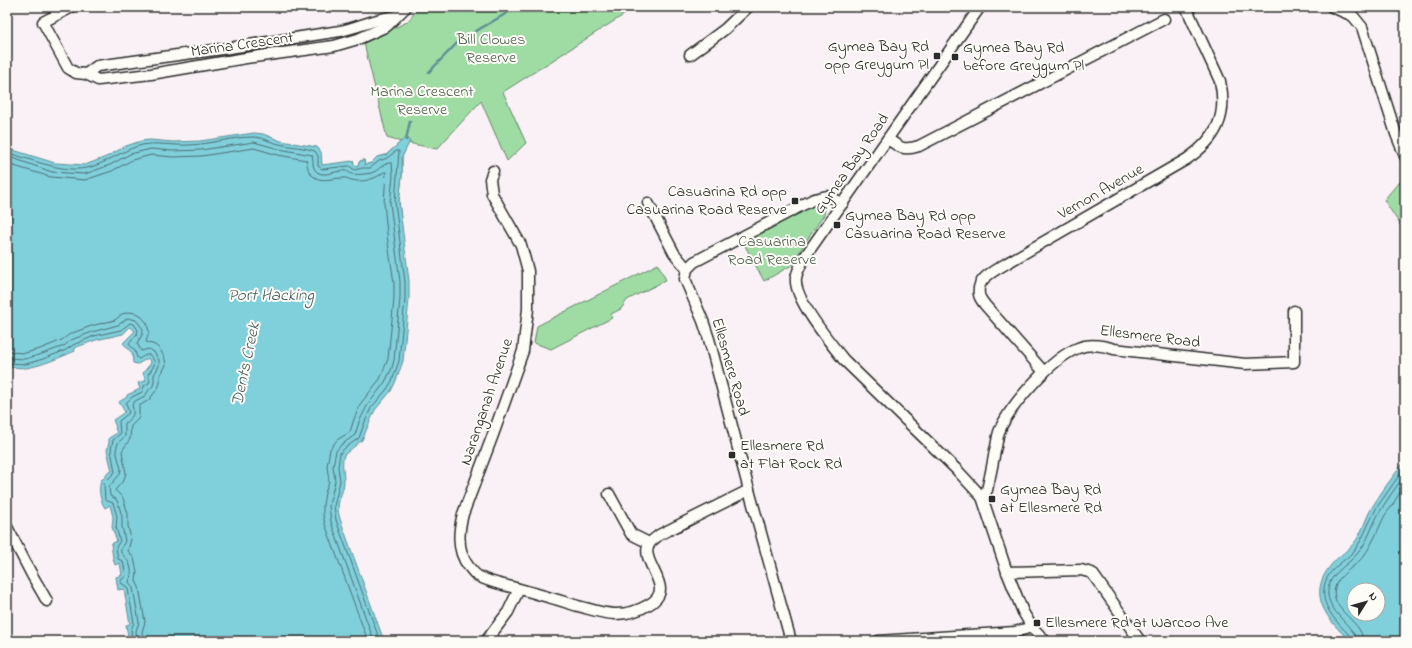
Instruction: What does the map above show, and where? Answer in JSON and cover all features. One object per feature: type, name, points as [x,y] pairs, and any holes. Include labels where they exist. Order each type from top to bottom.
[{"type":"street","name":"Marina Crescent","points":[[72,7],[43,22],[65,65],[76,73],[86,74],[98,80],[151,74],[246,58],[314,50],[334,46],[370,34],[387,26],[406,7]]},
{"type":"street","points":[[690,56],[725,29],[748,7]]},
{"type":"street","name":"Gymea Bay Road","points":[[980,7],[801,263],[796,278],[798,293],[818,326],[844,360],[956,469],[982,497]]},
{"type":"street","points":[[1332,7],[1353,16],[1362,27],[1405,156]]},
{"type":"street","name":"Vernon Avenue","points":[[1044,372],[985,305],[979,295],[979,286],[983,278],[1007,263],[1187,159],[1201,149],[1212,137],[1219,122],[1223,106],[1223,94],[1220,81],[1188,8]]},
{"type":"street","name":"Marina Crescent","points":[[86,74],[97,66],[340,31],[357,27],[384,17],[396,16]]},
{"type":"street","points":[[888,139],[897,146],[908,150],[919,146],[1164,19]]},
{"type":"street","name":"Naranganah Avenue","points":[[493,171],[490,179],[492,194],[521,245],[528,271],[528,309],[522,351],[494,432],[462,514],[459,528],[459,542],[462,554],[467,564],[476,575],[488,580],[597,612],[615,614],[629,613],[640,610],[656,600],[659,594],[660,588],[656,574],[648,558],[647,550],[649,543]]},
{"type":"street","points":[[648,203],[674,253],[687,269],[694,262],[814,199],[826,196],[843,203]]},
{"type":"street","name":"Ellesmere Road","points":[[687,269],[685,274],[686,284],[699,311],[709,339],[791,641]]},
{"type":"street","name":"Ellesmere Road","points":[[982,497],[987,490],[999,432],[1008,415],[1044,372],[1077,348],[1101,345],[1114,349],[1245,364],[1294,362],[1294,311]]},
{"type":"street","points":[[609,494],[631,534],[649,543],[659,535],[749,490]]},
{"type":"street","points":[[982,497],[1022,612],[1032,627],[1045,641]]},
{"type":"street","points":[[7,527],[47,601]]},
{"type":"street","points":[[1007,572],[1081,570],[1092,573],[1140,641]]},
{"type":"street","points":[[486,641],[508,612],[519,589]]},
{"type":"street","points":[[878,641],[1015,632],[1032,627]]},
{"type":"green space","points":[[420,7],[636,7],[503,92],[526,143],[507,161],[481,101],[437,149],[408,143],[402,157],[402,176],[399,202],[402,230],[348,162],[353,161],[355,166],[358,165],[360,161],[364,160],[365,165],[371,163],[377,157],[386,155],[401,142],[387,138],[364,43],[407,22]]},
{"type":"green space","points":[[1399,182],[1405,184],[1405,232],[1384,200]]},
{"type":"green space","name":"Casuarina Road Reserve","points":[[817,203],[824,206],[824,215],[804,244],[792,265],[764,281],[743,242]]},
{"type":"green space","points":[[658,264],[666,280],[627,300],[621,309],[611,314],[612,318],[551,349],[534,343],[537,326]]},
{"type":"water","name":"Port Hacking","points":[[254,133],[263,134],[281,141],[317,147],[321,152],[322,165],[353,161],[355,166],[358,165],[360,161],[364,160],[365,165],[371,163],[377,157],[386,155],[405,138],[410,141],[402,157],[402,176],[399,202],[409,281],[409,299],[403,361],[391,391],[375,410],[362,440],[344,455],[344,486],[338,507],[340,519],[384,641],[129,641],[126,625],[130,624],[124,589],[118,590],[116,577],[122,575],[120,563],[115,565],[111,544],[117,541],[112,527],[113,517],[110,505],[105,508],[103,505],[100,495],[100,487],[101,480],[106,477],[106,474],[112,471],[107,450],[109,438],[117,433],[113,420],[125,412],[119,402],[127,397],[127,395],[140,389],[138,383],[146,381],[143,373],[151,363],[148,358],[138,364],[133,363],[132,353],[123,343],[135,331],[130,327],[123,334],[96,340],[74,348],[75,351],[32,367],[7,367],[7,144],[13,150],[55,163],[85,165],[106,157],[126,146],[141,141],[200,141]]},
{"type":"water","points":[[1405,461],[1405,641],[1350,641],[1334,624],[1322,606],[1320,586],[1331,565],[1357,539],[1371,509]]},
{"type":"waterway","points":[[429,72],[459,41],[507,13],[512,7]]},
{"type":"waterway","points":[[406,140],[410,121]]},
{"type":"place","name":"Gymea Bay Rd opp Greygum Pl","points":[[937,56]]},
{"type":"place","name":"Gymea Bay Rd before Greygum Pl","points":[[955,57]]},
{"type":"place","name":"Casuarina Rd opp Casuarina Road Reserve","points":[[795,201]]},
{"type":"place","name":"Gymea Bay Rd opp Casuarina Road Reserve","points":[[837,225]]},
{"type":"place","name":"Ellesmere Rd at Flat Rock Rd","points":[[732,455]]},
{"type":"place","name":"Gymea Bay Rd at Ellesmere Rd","points":[[992,499]]},
{"type":"place","name":"Ellesmere Rd at Warcoo Ave","points":[[1037,623]]},
{"type":"park label","name":"Bill Clowes Reserve","points":[[491,49]]},
{"type":"park label","name":"Marina Crescent Reserve","points":[[422,101]]},
{"type":"water label","name":"Dents Creek","points":[[246,364]]}]
